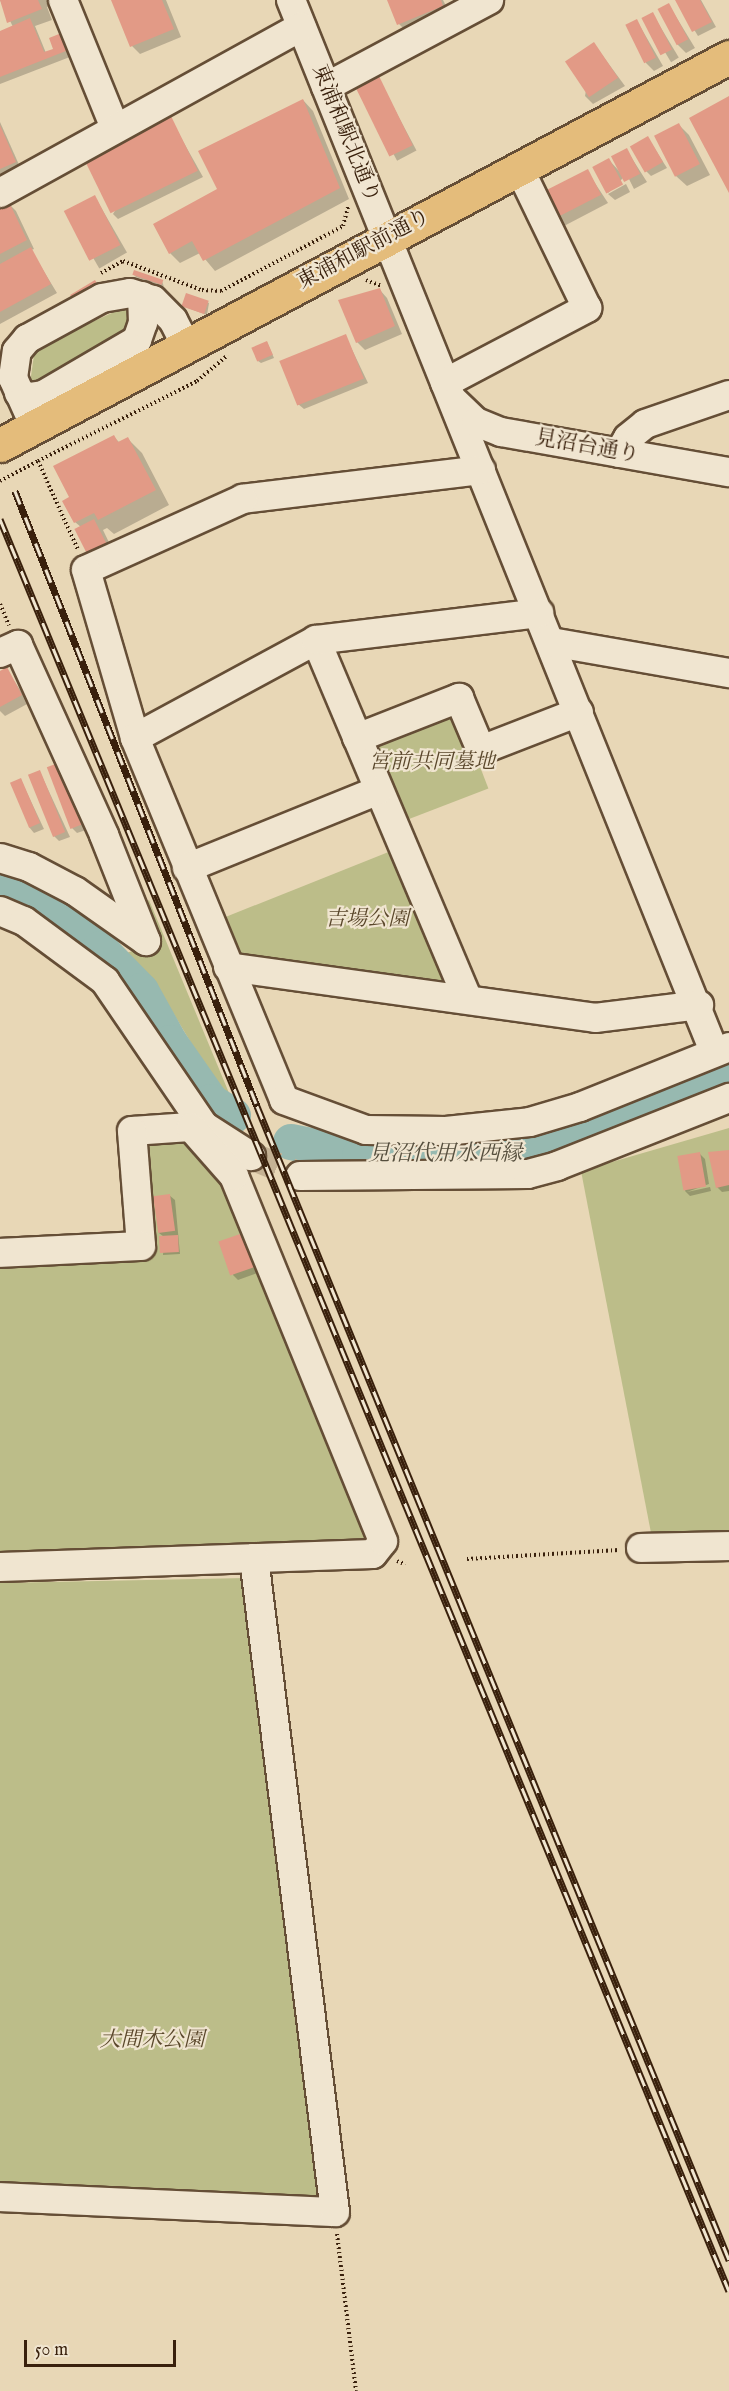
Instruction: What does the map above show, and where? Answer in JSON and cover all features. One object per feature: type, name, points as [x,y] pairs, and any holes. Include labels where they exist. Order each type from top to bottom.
[{"type":"main road","name":"東浦和駅前通り","points":[[0,445],[729,57]]},
{"type":"street","points":[[63,0],[115,128]]},
{"type":"street","name":"東浦和駅北通り","points":[[291,0],[699,1005],[721,1049]]},
{"type":"street","points":[[326,87],[457,8],[489,0]]},
{"type":"street","points":[[0,193],[301,27]]},
{"type":"street","points":[[449,392],[586,308],[519,168]]},
{"type":"street","points":[[34,427],[19,393],[14,362],[27,339],[102,298],[115,294],[142,296],[164,309],[187,347]]},
{"type":"street","points":[[19,393],[28,397],[43,395],[137,340],[143,323],[142,296]]},
{"type":"street","name":"見沼台通り","points":[[449,392],[476,422],[501,432],[729,472]]},
{"type":"street","points":[[619,453],[628,438],[645,424],[729,395]]},
{"type":"street","points":[[481,470],[243,499],[86,570],[135,738],[228,967],[284,1100],[366,1130],[477,1127],[530,1122],[580,1107],[721,1049]]},
{"type":"street","points":[[135,738],[316,640],[539,613]]},
{"type":"street","points":[[316,640],[467,998]]},
{"type":"street","points":[[551,642],[729,673]]},
{"type":"street","points":[[0,653],[18,645],[104,835],[146,941],[75,891],[29,867],[0,858]]},
{"type":"street","points":[[357,738],[459,698],[481,750],[579,712]]},
{"type":"street","points":[[187,868],[379,790]]},
{"type":"street","points":[[0,911],[24,921],[105,981],[198,1126],[234,1176],[383,1541],[373,1554],[0,1567]]},
{"type":"street","points":[[228,967],[467,998],[595,1018],[699,1005]]},
{"type":"street","points":[[300,1176],[528,1174],[729,1098]]},
{"type":"street","points":[[580,1107],[595,1150]]},
{"type":"street","points":[[0,1253],[141,1246],[132,1131],[198,1126],[251,1156]]},
{"type":"street","points":[[641,1548],[729,1546]]},
{"type":"street","points":[[0,2197],[335,2212],[255,1558]]},
{"type":"path","points":[[92,277],[123,261],[202,290],[221,291],[343,226],[351,195]]},
{"type":"path","points":[[356,285],[366,280],[386,287]]},
{"type":"path","points":[[0,481],[196,381],[236,349]]},
{"type":"path","points":[[38,461],[86,570]]},
{"type":"path","points":[[467,1559],[641,1548]]},
{"type":"path","points":[[335,2212],[356,2391]]},
{"type":"green space","points":[[125,307],[131,316],[121,346],[29,390],[35,348]]},
{"type":"green space","name":"宮前共同墓地","points":[[459,712],[488,789],[407,820],[378,743]]},
{"type":"green space","name":"吉場公園","points":[[396,849],[450,978],[440,987],[235,954],[223,918]]},
{"type":"green space","points":[[149,900],[229,1093],[220,1091],[172,1011],[126,953],[156,944],[142,905]]},
{"type":"green space","points":[[729,1128],[729,1537],[652,1538],[581,1171]]},
{"type":"green space","points":[[190,1137],[230,1189],[371,1537],[367,1543],[0,1554],[0,1263],[152,1254],[141,1145]]},
{"type":"green space","name":"大間木公園","points":[[245,1578],[325,2203],[0,2187],[0,1583]]},
{"type":"building","points":[[0,0],[38,0],[42,9],[7,23]]},
{"type":"building","points":[[111,0],[162,0],[174,29],[130,47]]},
{"type":"building","points":[[387,0],[441,0],[443,6],[397,25]]},
{"type":"building","points":[[675,0],[700,0],[712,22],[692,32]]},
{"type":"building","points":[[669,3],[688,39],[677,45],[658,9]]},
{"type":"building","points":[[653,12],[672,49],[660,55],[641,18]]},
{"type":"building","points":[[30,18],[44,52],[53,49],[49,38],[64,32],[71,49],[0,77],[0,31]]},
{"type":"building","points":[[637,19],[656,58],[644,63],[625,25]]},
{"type":"building","points":[[594,42],[618,78],[589,97],[565,62]]},
{"type":"building","points":[[379,76],[413,145],[389,157],[356,87]]},
{"type":"building","points":[[729,96],[729,193],[689,118]]},
{"type":"building","points":[[303,99],[340,188],[203,261],[192,241],[169,254],[153,224],[217,189],[198,151]]},
{"type":"building","points":[[171,116],[198,171],[111,213],[84,159]]},
{"type":"building","points":[[679,123],[700,164],[675,177],[654,136]]},
{"type":"building","points":[[0,125],[16,162],[0,169]]},
{"type":"building","points":[[648,136],[663,162],[645,172],[630,146]]},
{"type":"building","points":[[627,148],[640,174],[624,182],[611,156]]},
{"type":"building","points":[[609,158],[623,184],[606,193],[592,167]]},
{"type":"building","points":[[588,169],[601,195],[555,218],[542,193]]},
{"type":"building","points":[[95,195],[120,245],[89,261],[64,211]]},
{"type":"building","points":[[9,202],[27,240],[0,254],[0,206]]},
{"type":"building","points":[[31,247],[51,284],[0,312],[0,264]]},
{"type":"building","points":[[134,270],[163,280],[162,285],[132,275]]},
{"type":"building","points":[[95,280],[98,285],[73,300],[70,295]]},
{"type":"building","points":[[380,288],[395,326],[356,343],[338,300]]},
{"type":"building","points":[[186,293],[209,301],[204,314],[181,306]]},
{"type":"building","points":[[346,334],[364,379],[297,405],[279,361]]},
{"type":"building","points":[[267,341],[273,355],[257,361],[251,348]]},
{"type":"building","points":[[114,435],[118,442],[128,437],[156,490],[98,520],[94,513],[74,523],[62,501],[69,497],[53,466]]},
{"type":"building","points":[[94,519],[109,548],[89,558],[74,529]]},
{"type":"building","points":[[7,667],[22,695],[0,707],[0,671]]},
{"type":"building","points":[[58,763],[82,825],[70,829],[47,767]]},
{"type":"building","points":[[40,770],[65,832],[53,837],[28,775]]},
{"type":"building","points":[[21,778],[40,823],[29,828],[10,783]]},
{"type":"building","points":[[729,1150],[729,1185],[716,1188],[708,1152]]},
{"type":"building","points":[[700,1152],[706,1186],[683,1190],[677,1156]]},
{"type":"building","points":[[170,1194],[175,1231],[158,1233],[153,1196]]},
{"type":"building","points":[[243,1233],[255,1267],[230,1276],[218,1241]]},
{"type":"building","points":[[178,1235],[179,1252],[160,1253],[159,1236]]},
{"type":"waterway","name":"見沼代用水西縁","points":[[0,885],[11,888],[100,949],[141,991],[170,1043],[211,1102],[233,1116]]},
{"type":"waterway","name":"見沼代用水西縁","points":[[291,1142],[360,1156],[532,1155],[729,1078]]},
{"type":"tunnel","points":[[251,1156],[300,1176]]},
{"type":"railway","points":[[15,491],[257,1106],[729,2260]]},
{"type":"railway","points":[[0,519],[729,2291]]}]
